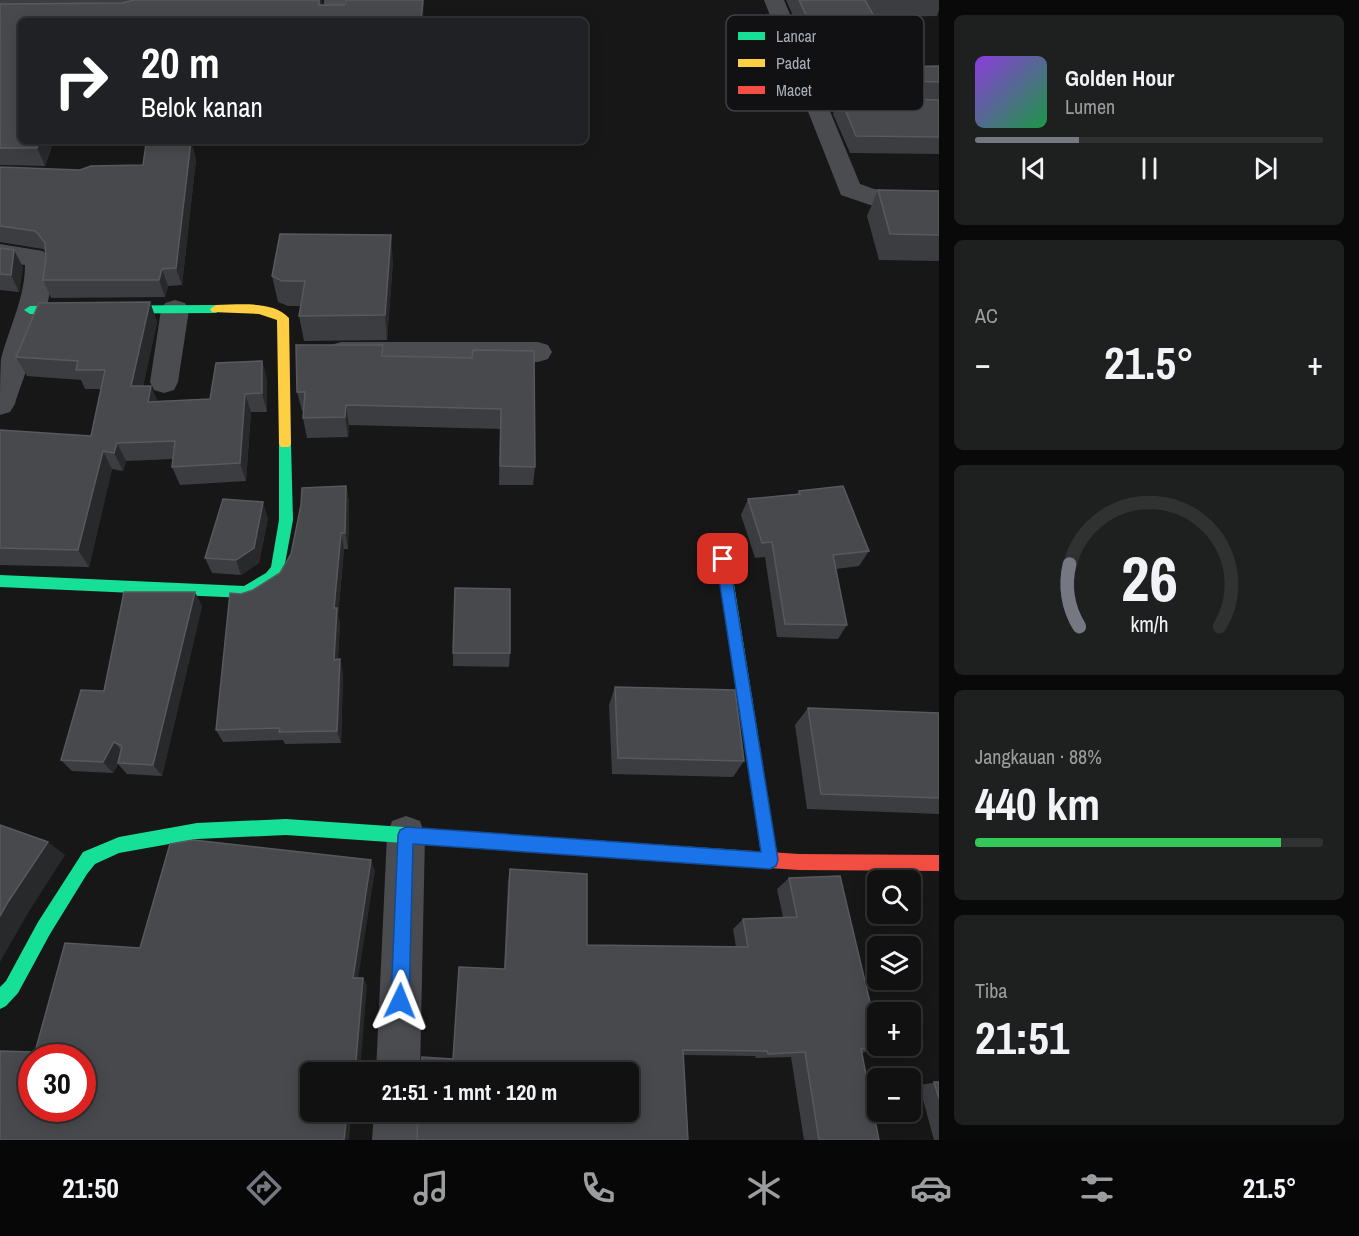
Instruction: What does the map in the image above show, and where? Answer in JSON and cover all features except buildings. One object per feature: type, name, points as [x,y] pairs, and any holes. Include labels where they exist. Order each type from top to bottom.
[{"type":"street","points":[[334,0],[334,18]]},
{"type":"street","points":[[774,0],[781,15]]},
{"type":"street","points":[[827,111],[850,189],[870,197],[939,204]]},
{"type":"street","points":[[0,253],[34,257],[39,263],[38,278],[30,310],[0,404]]},
{"type":"street","points":[[0,581],[246,592],[271,577],[277,569],[286,520],[304,353],[283,318],[273,312],[260,309],[30,310]]},
{"type":"street","points":[[164,382],[175,310]]},
{"type":"street","points":[[304,353],[538,352]]},
{"type":"street","points":[[723,559],[770,860]]},
{"type":"street","points":[[0,999],[12,987],[89,858],[119,845],[197,831],[286,827],[770,860],[939,863]]},
{"type":"street","points":[[398,1062],[406,835]]},
{"type":"street","points":[[395,1140],[396,1122]]},
{"type":"traffic: fast","points":[[30,310],[216,309]]},
{"type":"traffic: fast","points":[[0,581],[246,592],[271,577],[277,569],[286,520],[285,444]]},
{"type":"traffic: fast","points":[[723,559],[770,860]]},
{"type":"traffic: fast","points":[[0,1000],[12,987],[44,928],[81,868],[89,858],[119,845],[197,831],[286,827],[739,858]]},
{"type":"traffic: slow","points":[[216,309],[259,310],[283,318],[285,444]]},
{"type":"traffic: jam","points":[[739,858],[799,862],[939,863]]},
{"type":"route","points":[[400,1001],[406,835],[770,860],[723,559]]}]
